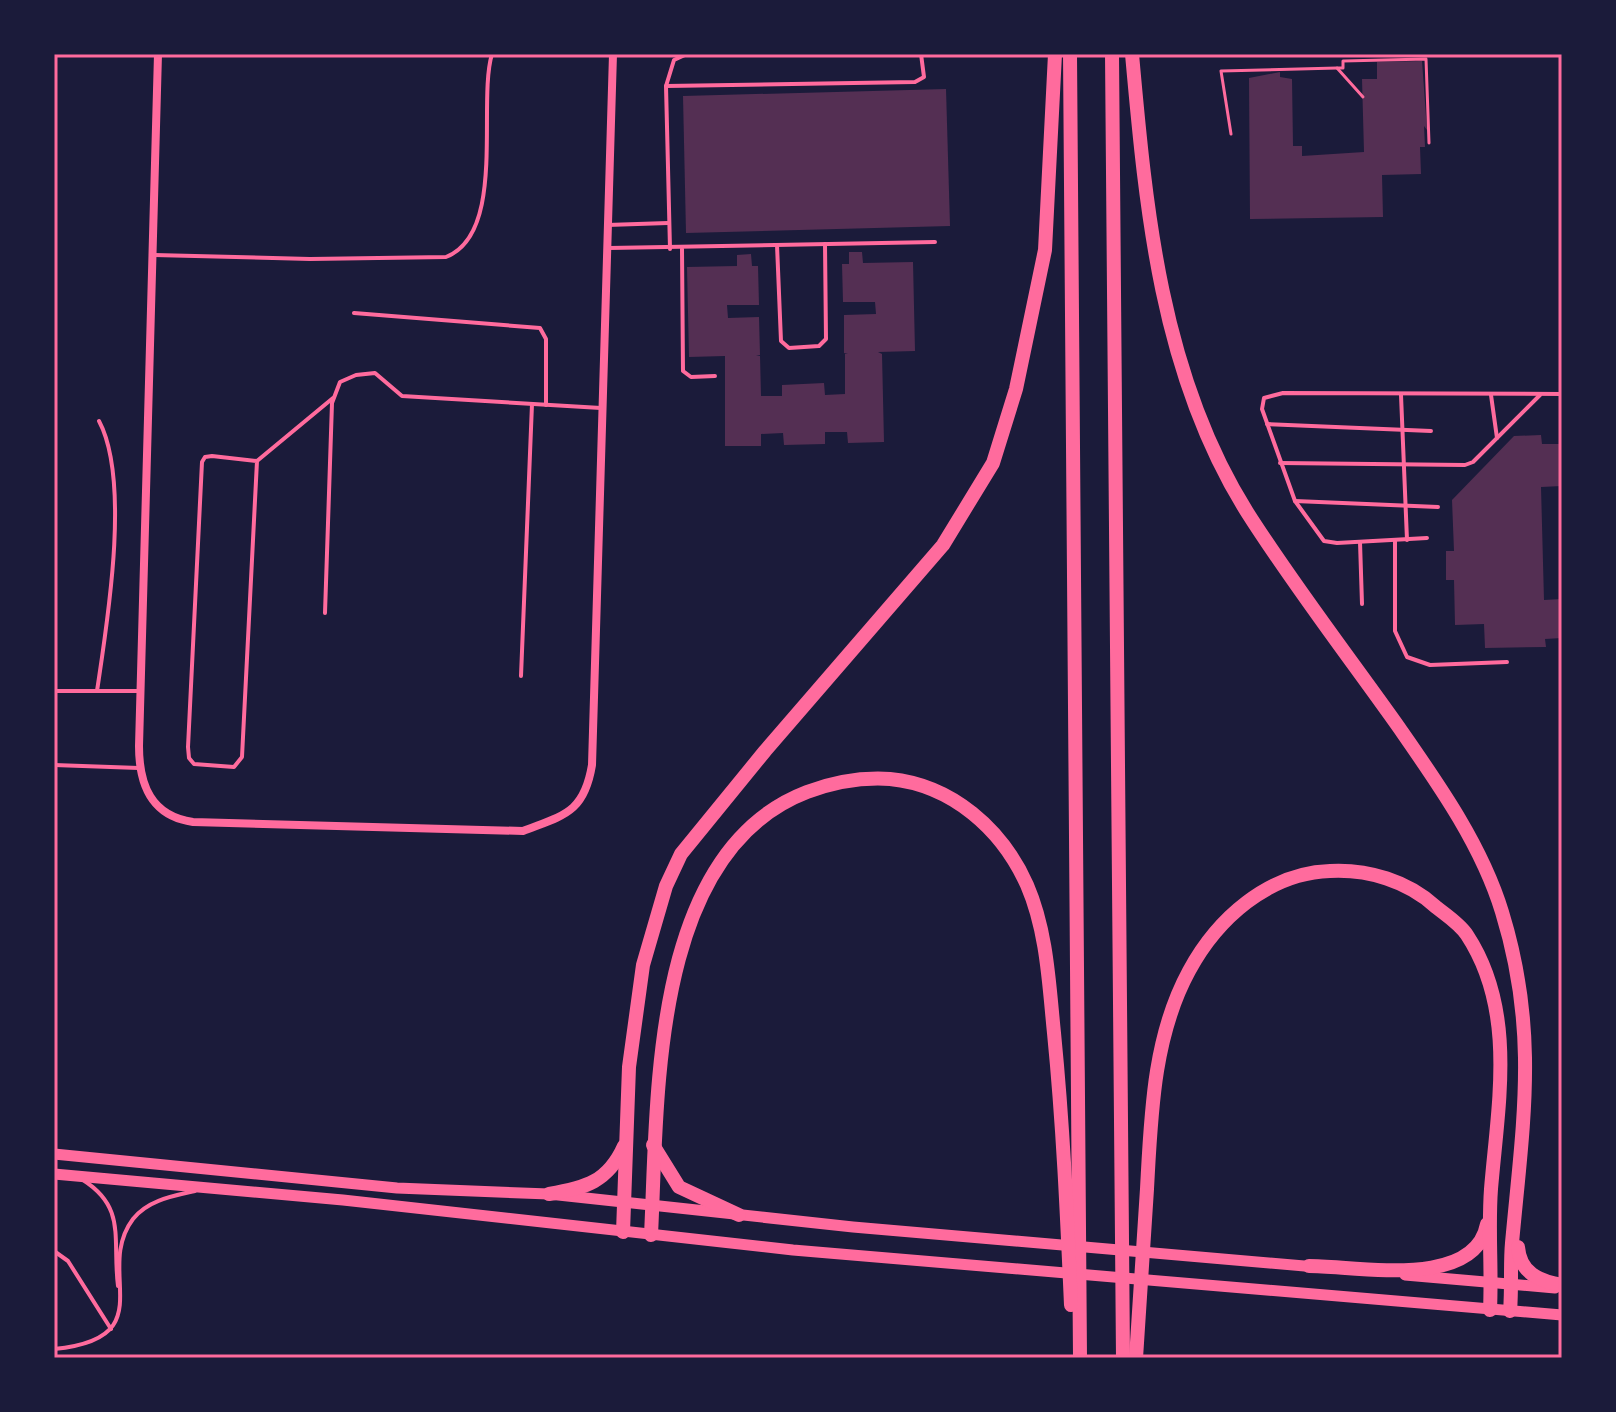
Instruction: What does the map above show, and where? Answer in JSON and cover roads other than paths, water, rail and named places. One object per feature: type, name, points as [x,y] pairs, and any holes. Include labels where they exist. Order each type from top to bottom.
[{"type":"highway","points":[[623,1232],[629,1067],[643,965],[666,886],[681,854],[765,751],[943,545],[993,463],[1016,389],[1045,250],[1055,54]]},
{"type":"highway","points":[[1070,54],[1080,1358]]},
{"type":"highway","points":[[1112,54],[1123,1358]]},
{"type":"highway","points":[[1132,54],[1168,322],[1186,383],[1213,448],[1247,511],[1430,772],[1473,844],[1501,910],[1519,977],[1528,1090],[1517,1194],[1510,1311]]},
{"type":"highway","points":[[651,1235],[653,1145],[660,1060],[675,979],[699,900],[723,858],[750,827],[782,802],[843,781],[900,780],[953,798],[977,816],[1015,861],[1028,886],[1041,929],[1062,1109],[1073,1358]]},
{"type":"highway","points":[[1136,1358],[1153,1095],[1167,1028],[1188,973],[1213,931],[1248,899],[1292,878],[1329,871],[1379,875],[1424,896],[1466,933],[1486,972],[1503,1079],[1483,1239],[1451,1265],[1420,1269],[1309,1266]]},
{"type":"highway","points":[[549,1194],[602,1180],[617,1161],[626,1142]]},
{"type":"highway","points":[[653,1145],[679,1187],[739,1215]]},
{"type":"highway","points":[[1490,1310],[1491,1191]]},
{"type":"highway","points":[[1517,1194],[1520,1260],[1533,1276],[1562,1287]]},
{"type":"main road","points":[[54,1154],[397,1188],[549,1194],[625,1205],[1032,1243],[1562,1287]]},
{"type":"main road","points":[[54,1174],[651,1235],[1562,1315]]},
{"type":"street","points":[[158,54],[140,691],[139,768],[147,795],[170,816],[193,822],[523,831],[562,818],[574,808],[583,798],[590,775],[613,54]]},
{"type":"lane","points":[[152,255],[310,259],[446,257],[459,252],[474,229],[479,211],[489,145],[492,54]]},
{"type":"lane","points":[[670,249],[666,86],[674,60],[687,54],[716,54]]},
{"type":"lane","points":[[666,86],[915,82],[924,77],[921,54]]},
{"type":"lane","points":[[607,225],[668,223]]},
{"type":"lane","points":[[606,248],[935,242]]},
{"type":"lane","points":[[777,245],[781,341],[789,348],[819,346],[826,339],[825,244]]},
{"type":"lane","points":[[682,249],[683,371],[691,377],[715,376]]},
{"type":"lane","points":[[354,313],[540,328],[546,339],[546,405]]},
{"type":"lane","points":[[325,613],[333,398],[340,382],[372,373],[402,396],[601,408]]},
{"type":"lane","points":[[1427,538],[1324,541],[1295,501],[1267,424],[1261,404],[1264,398],[1274,394],[1562,394]]},
{"type":"lane","points":[[1401,395],[1407,540]]},
{"type":"lane","points":[[1491,395],[1497,438]]},
{"type":"lane","points":[[1280,463],[1469,464],[1540,395]]},
{"type":"lane","points":[[257,461],[242,757],[234,767],[199,765],[189,758],[188,747],[202,462],[205,457],[212,456],[257,461],[333,398]]},
{"type":"lane","points":[[521,676],[532,404]]},
{"type":"lane","points":[[97,691],[114,536],[112,464],[99,421]]},
{"type":"lane","points":[[1267,424],[1431,431]]},
{"type":"lane","points":[[1295,501],[1438,507]]},
{"type":"lane","points":[[1395,541],[1395,631],[1407,657],[1430,665],[1507,662]]},
{"type":"lane","points":[[1360,542],[1362,604]]},
{"type":"lane","points":[[54,691],[140,691]]},
{"type":"lane","points":[[54,765],[139,768]]},
{"type":"lane","points":[[54,1349],[86,1345],[111,1329],[119,1309],[110,1203],[100,1191],[76,1176]]},
{"type":"lane","points":[[119,1296],[125,1240],[133,1219],[161,1200],[208,1188]]},
{"type":"lane","points":[[54,1251],[68,1261],[111,1329]]}]
